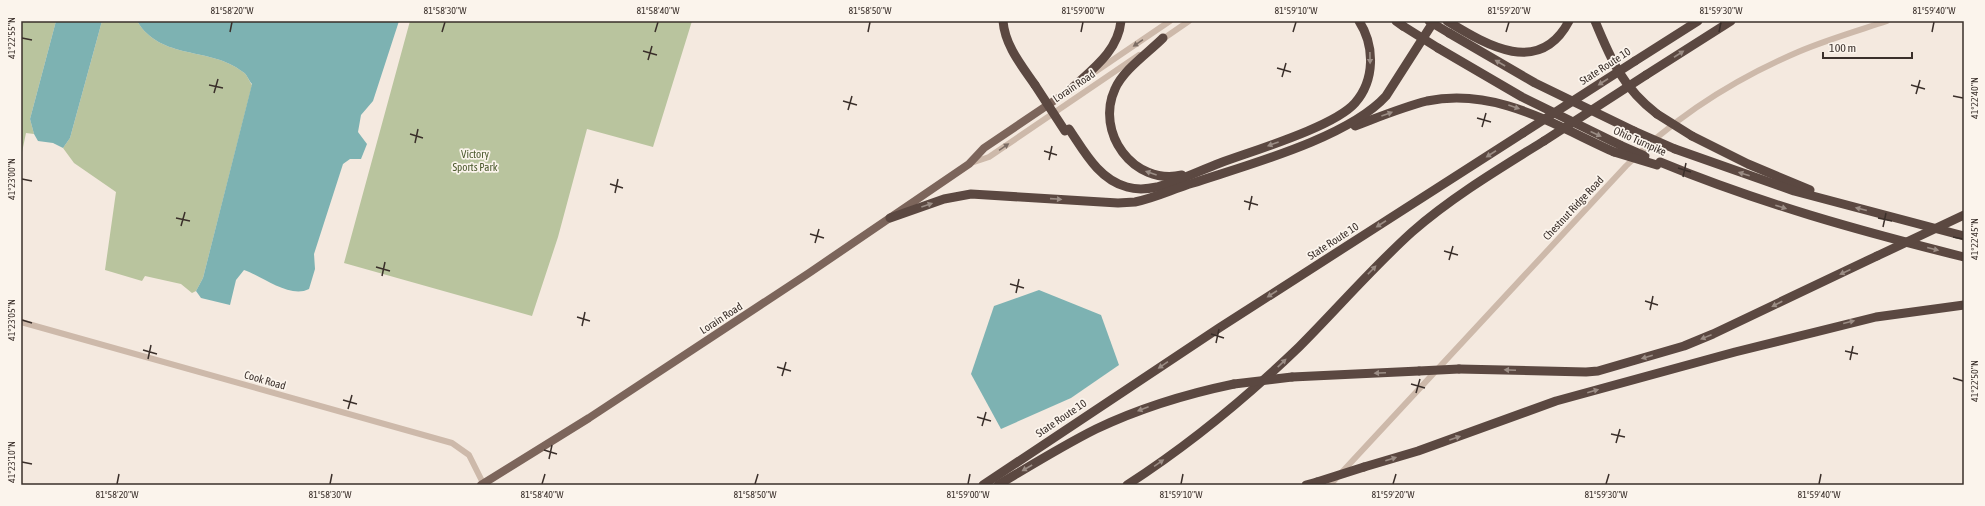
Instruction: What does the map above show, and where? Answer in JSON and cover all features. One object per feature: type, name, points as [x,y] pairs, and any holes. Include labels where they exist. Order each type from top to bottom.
[{"type":"highway","points":[[1004,21],[1006,36],[1010,47],[1037,84],[1093,172],[1114,188],[1127,193],[1139,195],[1173,189]]},
{"type":"highway","points":[[1009,21],[1016,46],[1037,84]]},
{"type":"highway","points":[[1070,90],[1110,51],[1118,35],[1121,21]]},
{"type":"highway","points":[[1310,130],[1347,111],[1356,103],[1365,86],[1370,68],[1370,51],[1368,39],[1359,21]]},
{"type":"highway","points":[[1067,130],[1101,173],[1116,183],[1138,189],[1156,187],[1310,130],[1346,120],[1359,114],[1374,102],[1388,84],[1429,21]]},
{"type":"highway","name":"Ohio Turnpike","points":[[1429,21],[1450,27],[1541,87],[1675,149],[1734,171],[1834,202],[1964,236]]},
{"type":"highway","points":[[1324,136],[1360,118],[1380,102],[1434,21]]},
{"type":"highway","points":[[1450,27],[1496,48],[1510,52],[1522,52],[1535,50],[1548,44],[1558,37],[1569,21]]},
{"type":"highway","points":[[1595,21],[1611,60],[1623,81],[1638,98],[1657,114],[1692,136],[1742,161],[1824,196],[1834,202]]},
{"type":"highway","name":"State Route 10","points":[[983,485],[1219,328],[1698,21]]},
{"type":"highway","points":[[1127,485],[1202,431],[1269,375],[1314,331],[1377,265],[1425,222],[1468,190],[1731,21]]},
{"type":"highway","name":"Ohio Turnpike","points":[[1399,23],[1438,48],[1522,97],[1617,148],[1658,164],[1806,215],[1964,257]]},
{"type":"highway","points":[[1163,38],[1127,71],[1117,83],[1109,109],[1109,120],[1112,135],[1125,156],[1134,164],[1149,172],[1173,176],[1202,170]]},
{"type":"highway","points":[[890,218],[944,199],[971,194],[1124,203],[1140,201],[1427,101],[1452,98],[1477,98],[1504,103],[1617,148]]},
{"type":"highway","points":[[998,485],[1068,444],[1122,417],[1183,396],[1234,384],[1292,377],[1459,369],[1564,372],[1598,371],[1684,346],[1713,334],[1964,215]]},
{"type":"highway","points":[[1306,485],[1418,451],[1556,401],[1735,352],[1876,317],[1964,305]]},
{"type":"main road","name":"Lorain Road","points":[[483,485],[588,418],[890,218],[969,164],[984,148],[1070,90]]},
{"type":"street","name":"Lorain Road","points":[[1070,90],[1170,21]]},
{"type":"street","name":"Lorain Road","points":[[969,164],[989,157],[1189,21]]},
{"type":"street","name":"Chestnut Ridge Road","points":[[1330,485],[1626,166],[1658,136],[1688,114],[1760,70],[1798,52],[1887,21]]},
{"type":"street","name":"Cook Road","points":[[21,322],[452,443],[469,455],[483,485]]},
{"type":"green space","points":[[21,21],[56,21],[30,119],[34,134],[26,133],[21,157]]},
{"type":"green space","points":[[102,21],[137,21],[147,34],[159,42],[172,48],[230,64],[244,73],[252,85],[203,278],[196,291],[192,293],[181,284],[145,276],[142,281],[105,270],[116,192],[74,163],[63,148],[70,138]]},
{"type":"green space","name":"Victory Sports Park","points":[[410,21],[692,21],[653,147],[587,129],[558,237],[532,316],[344,263]]},
{"type":"water","points":[[56,21],[102,21],[70,138],[63,148],[53,143],[38,141],[34,134],[30,119]]},
{"type":"water","points":[[137,21],[399,21],[373,101],[361,115],[358,132],[367,144],[361,159],[350,159],[343,164],[314,254],[315,269],[309,289],[293,291],[285,289],[244,270],[236,280],[230,305],[201,298],[196,291],[203,278],[252,84],[244,73],[230,64],[172,48],[159,42],[147,34]]},
{"type":"water","points":[[1039,290],[1101,315],[1119,365],[1071,398],[1001,429],[971,374],[994,306]]}]
